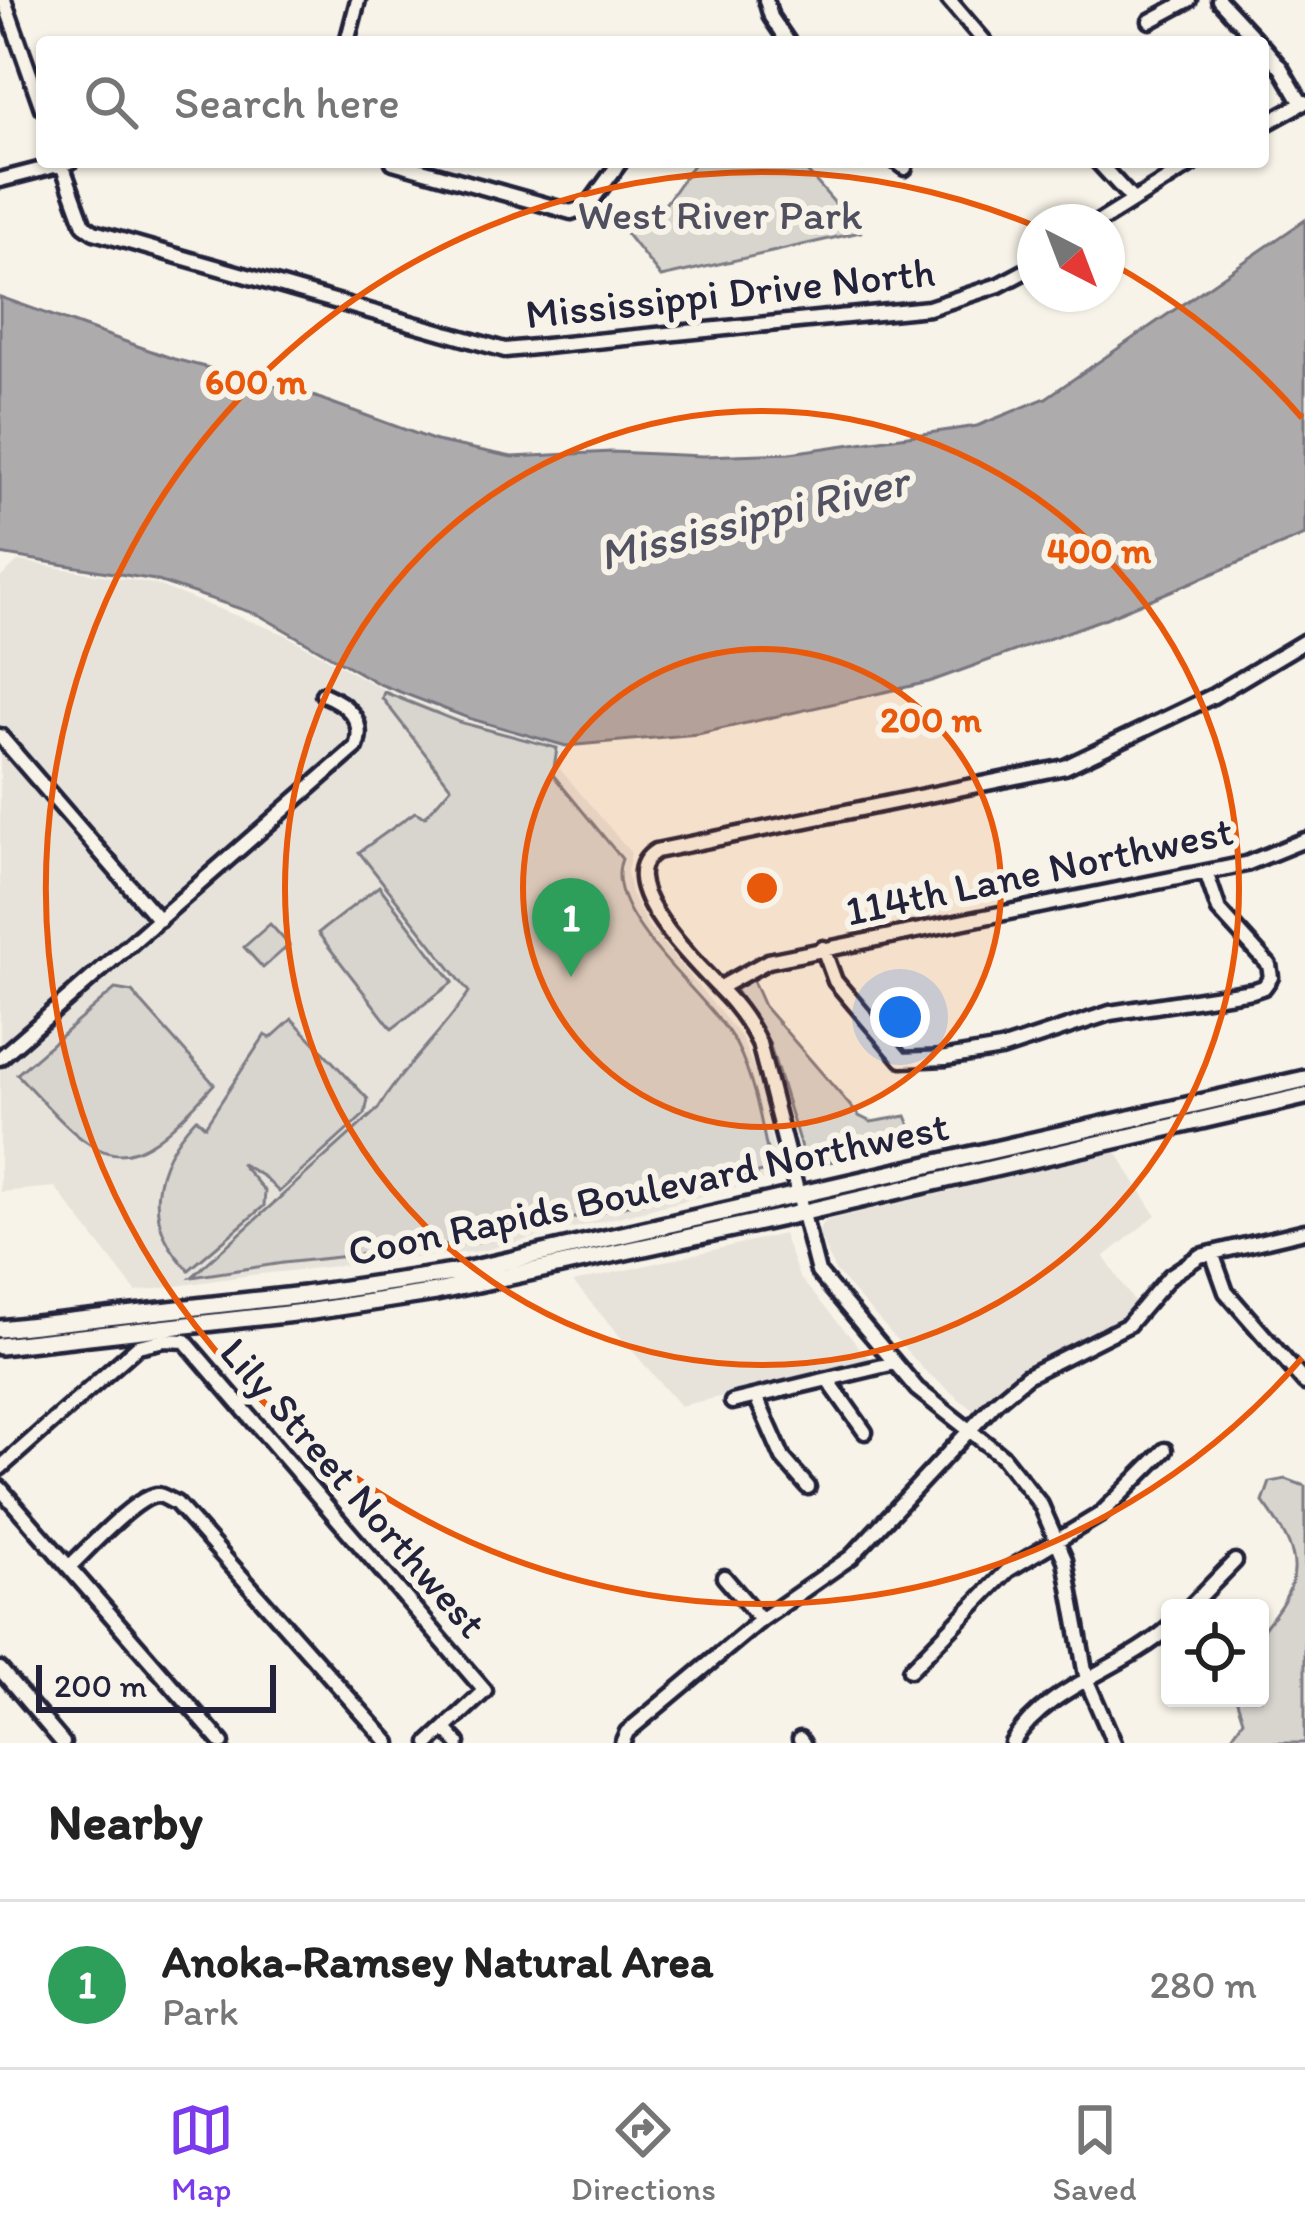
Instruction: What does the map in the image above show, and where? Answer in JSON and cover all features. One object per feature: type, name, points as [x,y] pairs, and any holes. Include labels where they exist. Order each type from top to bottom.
[{"type":"main road","name":"Coon Rapids Boulevard Northwest","points":[[0,1346],[312,1311],[436,1292],[1305,1079]]},
{"type":"main road","name":"Coon Rapids Boulevard Northwest","points":[[0,1329],[304,1295],[460,1272],[1305,1096]]},
{"type":"street","points":[[4,0],[36,91]]},
{"type":"street","points":[[349,36],[358,0]]},
{"type":"street","points":[[766,0],[784,36]]},
{"type":"street","points":[[949,0],[980,36]]},
{"type":"street","points":[[1150,21],[1189,0]]},
{"type":"street","points":[[1219,0],[1253,36]]},
{"type":"street","points":[[1269,54],[1304,103],[1269,122]]},
{"type":"street","points":[[0,180],[45,168]]},
{"type":"street","name":"Mississippi Drive North","points":[[66,168],[84,225],[94,232],[505,350],[928,308],[967,298],[1017,274]]},
{"type":"street","points":[[414,168],[571,212],[587,206],[616,168]]},
{"type":"street","points":[[1104,168],[1132,199]]},
{"type":"street","points":[[1125,204],[1185,168]]},
{"type":"street","points":[[1114,1743],[1087,1681],[1071,1585],[1058,1540],[1041,1505],[1019,1474],[936,1406],[821,1277],[762,1050],[744,1016],[648,901],[640,870],[645,858],[656,851],[1065,767],[1214,696],[1305,641]]},
{"type":"street","points":[[0,1058],[356,747],[354,716],[323,694]]},
{"type":"street","points":[[0,736],[159,920]]},
{"type":"street","name":"114th Lane Northwest","points":[[719,988],[757,965],[823,948],[1246,864],[1305,840]]},
{"type":"street","points":[[823,948],[835,981],[902,1060],[1001,1049],[1110,1012],[1252,991],[1277,979],[1219,910],[1206,872]]},
{"type":"street","points":[[622,1741],[711,1658],[851,1557],[996,1402],[1028,1376],[1128,1325],[1170,1276],[1200,1256],[1305,1231]]},
{"type":"street","points":[[1212,1253],[1226,1292],[1305,1383]]},
{"type":"street","name":"Lily Street Northwest","points":[[0,1468],[138,1346],[165,1340],[188,1344],[485,1690],[445,1729]]},
{"type":"street","points":[[732,1402],[895,1363]]},
{"type":"street","points":[[828,1380],[865,1432]]},
{"type":"street","points":[[756,1397],[783,1458],[808,1487]]},
{"type":"street","points":[[910,1670],[1008,1570],[1113,1506],[1165,1450]]},
{"type":"street","points":[[0,1488],[222,1743]]},
{"type":"street","points":[[71,1565],[152,1496],[176,1503],[389,1743]]},
{"type":"street","points":[[1198,1599],[1235,1561]]},
{"type":"street","points":[[724,1577],[761,1619]]},
{"type":"street","points":[[1012,1743],[1032,1714],[1161,1634]]},
{"type":"street","points":[[0,1669],[63,1743]]},
{"type":"street","points":[[429,1743],[445,1729],[458,1743]]},
{"type":"shaded area","points":[[19,561],[154,584],[284,634],[378,687],[468,721],[566,746],[560,769],[631,853],[627,871],[631,893],[648,926],[741,1037],[759,1081],[779,1177],[481,1251],[136,1292],[55,1187],[0,1192],[0,578]]},
{"type":"shaded area","points":[[1116,1152],[1156,1215],[1104,1257],[1137,1306],[992,1392],[975,1412],[924,1370],[835,1271],[819,1234],[828,1220]]},
{"type":"shaded area","points":[[783,1234],[799,1277],[872,1362],[680,1406],[573,1282]]},
{"type":"green space","name":"West River Park","points":[[691,168],[804,168],[860,232],[661,277],[622,228],[663,207]]},
{"type":"green space","points":[[384,692],[459,722],[557,748],[553,775],[622,859],[619,881],[641,929],[736,1044],[753,1090],[771,1170],[476,1242],[192,1277],[378,1109],[469,992],[359,852],[415,812],[425,817],[451,787],[382,698]]},
{"type":"green space","points":[[379,886],[453,982],[392,1029],[318,933]]},
{"type":"green space","points":[[270,924],[289,945],[263,968],[244,947]]},
{"type":"green space","points":[[752,979],[764,1006],[859,1116],[871,1122],[906,1116],[915,1137],[823,1164],[805,1161],[769,1042],[733,986]]},
{"type":"green space","points":[[115,989],[132,992],[214,1084],[157,1140],[134,1152],[114,1154],[72,1130],[17,1074]]},
{"type":"green space","points":[[292,1019],[368,1099],[365,1114],[279,1192],[240,1163],[265,1191],[264,1206],[189,1270],[173,1252],[158,1213],[158,1193],[169,1154],[196,1118],[205,1126],[265,1035],[271,1038]]},
{"type":"green space","points":[[1286,1479],[1305,1486],[1305,1743],[1227,1743],[1243,1720],[1239,1707],[1269,1707],[1269,1622],[1292,1583],[1287,1539],[1263,1502],[1270,1482]]},
{"type":"water","name":"Mississippi River","points":[[1305,220],[1305,535],[1106,618],[929,682],[698,734],[566,746],[468,718],[379,684],[259,615],[155,580],[0,554],[0,297],[174,359],[302,392],[436,441],[512,457],[790,453],[977,426],[1046,398]]},
{"type":"place","name":"Anoka-Ramsey Natural Area","points":[[571,977]]}]
